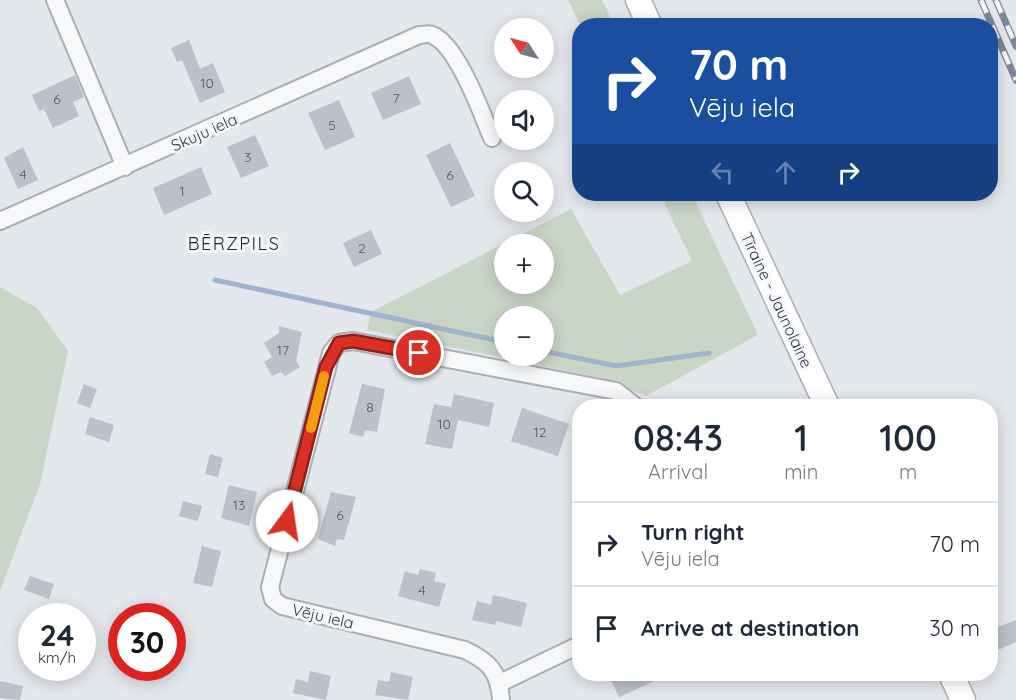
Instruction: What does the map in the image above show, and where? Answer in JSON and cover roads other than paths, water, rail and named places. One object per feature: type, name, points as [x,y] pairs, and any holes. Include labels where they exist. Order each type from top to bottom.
[{"type":"main road","points":[[638,0],[646,18]]},
{"type":"main road","name":"Tīraine - Jaunolaine","points":[[731,201],[824,399]]},
{"type":"main road","points":[[954,681],[963,700]]},
{"type":"street","points":[[56,0],[125,167]]},
{"type":"street","name":"Skuju iela","points":[[0,221],[407,40],[432,34],[445,44],[464,74],[492,138]]},
{"type":"street","name":"Vēju iela","points":[[500,683],[486,660],[465,650],[282,606],[273,599],[270,587],[331,353],[339,343],[353,341],[616,391],[626,399]]},
{"type":"street","points":[[501,700],[500,683],[572,648]]},
{"type":"waterway","points":[[215,280],[494,340]]},
{"type":"waterway","points":[[554,353],[616,366],[709,353]]},
{"type":"railway","points":[[981,0],[989,18]]},
{"type":"railway","points":[[996,0],[1016,46]]},
{"type":"railway","points":[[998,39],[1016,80]]},
{"type":"district","name":"BĒRZPILS","points":[[234,243]]}]
